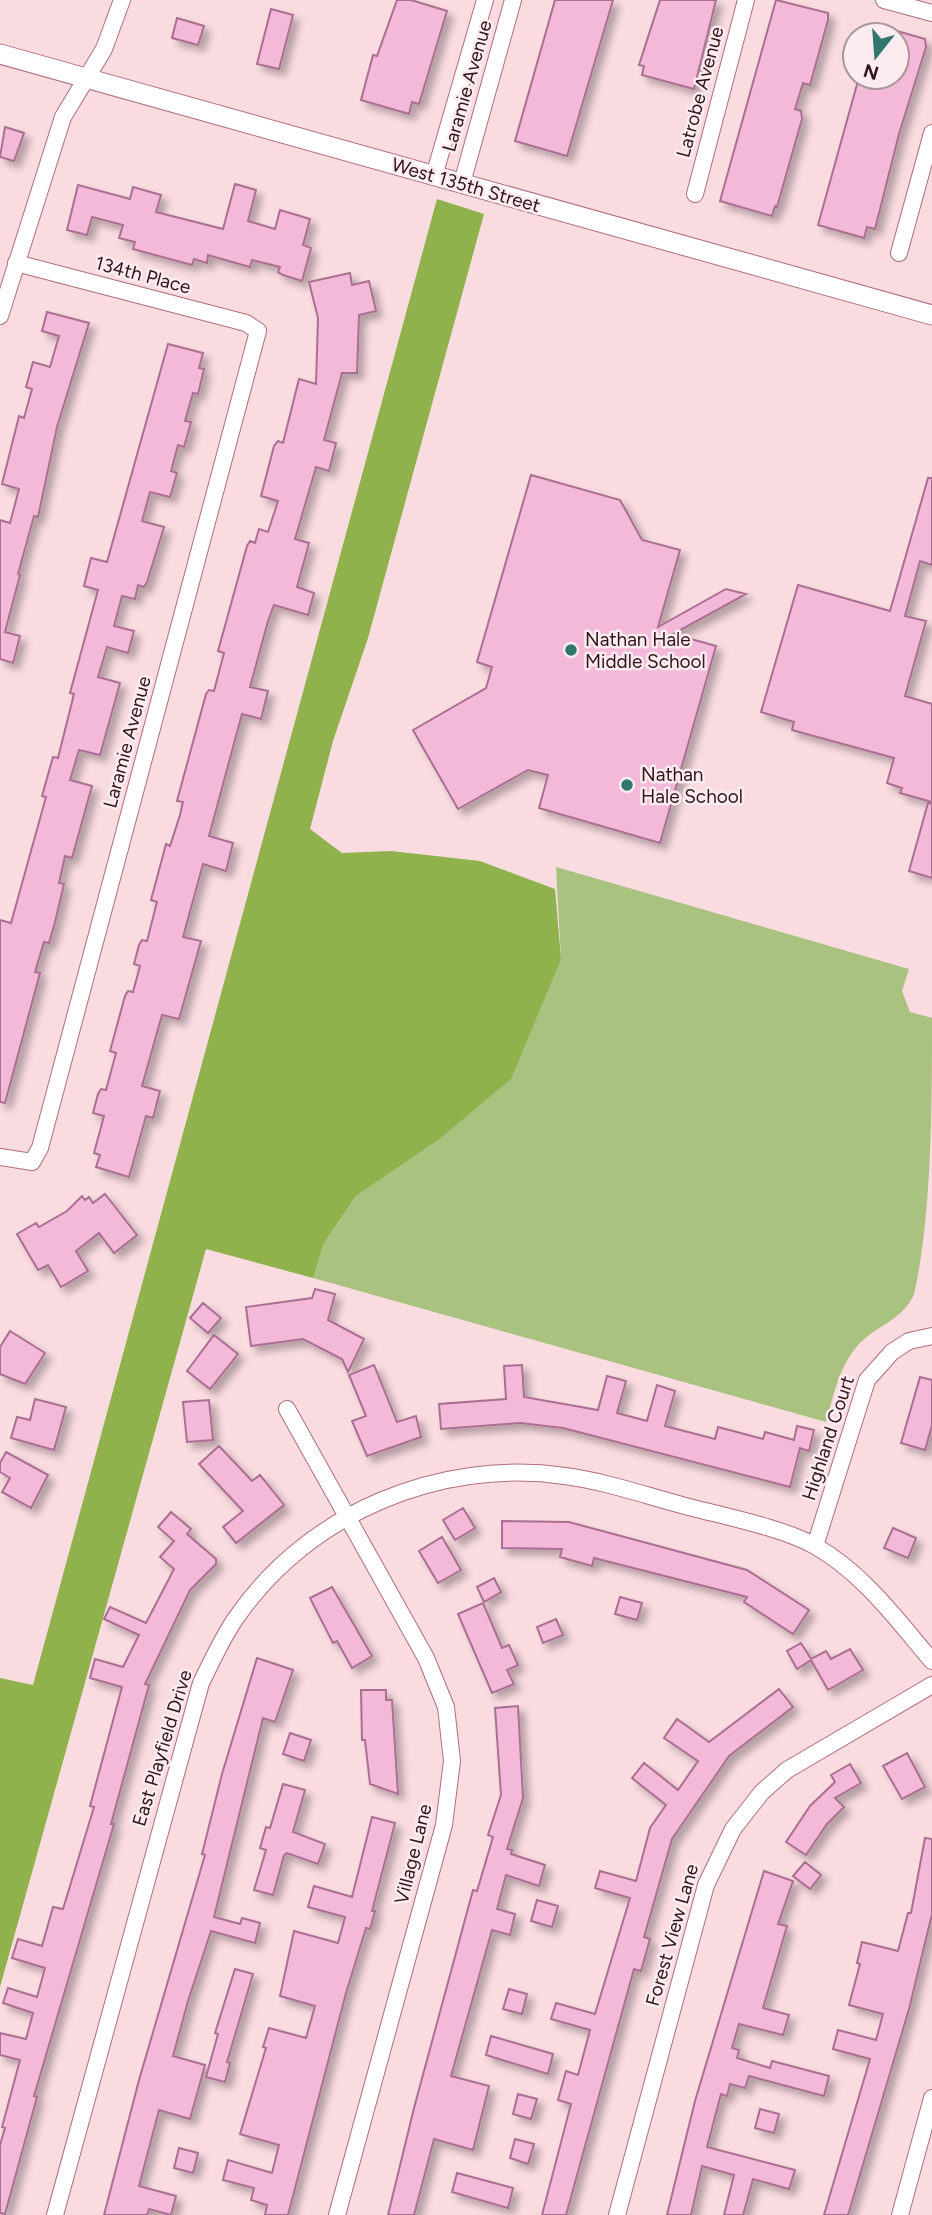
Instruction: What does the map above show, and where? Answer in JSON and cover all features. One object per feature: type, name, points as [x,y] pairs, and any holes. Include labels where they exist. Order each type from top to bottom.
[{"type":"street","points":[[0,316],[63,117],[104,50],[122,0]]},
{"type":"street","points":[[433,176],[485,0]]},
{"type":"street","name":"Laramie Avenue","points":[[462,183],[513,0]]},
{"type":"street","name":"Latrobe Avenue","points":[[695,194],[746,0]]},
{"type":"street","points":[[884,0],[932,13]]},
{"type":"street","name":"West 135th Street","points":[[0,54],[932,315]]},
{"type":"street","points":[[899,253],[932,133]]},
{"type":"street","name":"134th Place","points":[[16,263],[246,323],[258,331]]},
{"type":"street","name":"Laramie Avenue","points":[[0,1157],[32,1162],[40,1148],[258,331]]},
{"type":"street","name":"Highland Court","points":[[815,1546],[867,1380],[892,1352],[909,1341],[932,1336]]},
{"type":"street","name":"Village Lane","points":[[287,1409],[426,1658],[446,1707],[452,1761],[444,1825],[337,2215]]},
{"type":"street","name":"East Playfield Drive","points":[[55,2215],[201,1684],[236,1618],[258,1590],[301,1549],[348,1517],[396,1493],[481,1474],[565,1476],[643,1494],[754,1525],[815,1546],[859,1578],[932,1661]]},
{"type":"street","name":"Forest View Lane","points":[[617,2215],[706,1885],[733,1829],[762,1792],[787,1770],[932,1685]]},
{"type":"street","points":[[900,2215],[932,2098]]},
{"type":"green space","points":[[437,199],[484,214],[368,638],[333,741],[310,829],[342,853],[391,851],[480,861],[555,889],[561,959],[511,1079],[437,1141],[356,1196],[324,1243],[313,1278],[206,1249],[0,1987],[0,1678],[33,1685]]},
{"type":"green space","points":[[556,867],[909,969],[902,991],[910,1012],[932,1018],[930,1159],[920,1263],[914,1294],[904,1310],[873,1332],[852,1353],[838,1381],[826,1422],[313,1278],[324,1243],[356,1196],[437,1141],[561,959]]},
{"type":"building","points":[[397,0],[411,0],[447,11],[419,104],[412,102],[409,114],[361,100],[373,55],[377,56]]},
{"type":"building","points":[[555,0],[613,0],[567,156],[515,141]]},
{"type":"building","points":[[660,0],[716,0],[694,89],[642,75],[644,66],[639,65]]},
{"type":"building","points":[[776,0],[828,13],[828,20],[810,85],[803,83],[795,109],[801,111],[802,119],[777,207],[775,206],[772,216],[720,201]]},
{"type":"building","points":[[271,9],[293,15],[279,69],[257,64]]},
{"type":"building","points":[[177,18],[204,26],[198,45],[172,38]]},
{"type":"building","points":[[911,35],[925,39],[926,47],[899,134],[875,229],[867,227],[864,238],[818,225],[855,91],[911,91]]},
{"type":"building","points":[[5,127],[24,133],[14,161],[0,157]]},
{"type":"building","points":[[235,184],[256,190],[248,221],[275,229],[280,210],[310,219],[303,245],[311,248],[302,281],[278,272],[280,267],[252,260],[250,267],[208,255],[207,263],[194,259],[192,265],[133,249],[135,242],[119,238],[123,225],[92,217],[87,235],[67,230],[78,185],[130,199],[133,187],[161,195],[156,212],[223,229]]},
{"type":"building","points":[[350,273],[352,285],[369,281],[376,311],[359,315],[357,373],[342,373],[324,440],[336,443],[329,471],[316,467],[295,539],[309,543],[297,587],[314,593],[308,615],[274,605],[268,621],[250,687],[268,691],[261,719],[242,714],[209,836],[233,843],[226,871],[203,864],[183,937],[201,941],[179,1019],[162,1015],[142,1086],[160,1091],[153,1118],[146,1116],[129,1177],[96,1167],[100,1155],[94,1153],[104,1116],[93,1113],[98,1094],[101,1089],[106,1090],[116,1053],[110,1051],[125,996],[128,991],[133,992],[140,966],[134,964],[139,945],[142,940],[147,941],[157,902],[151,900],[166,844],[170,846],[180,815],[183,802],[177,801],[206,694],[209,690],[214,691],[224,653],[218,651],[247,546],[250,541],[255,543],[259,529],[268,532],[278,501],[261,496],[274,446],[278,441],[283,443],[299,379],[316,384],[318,318],[309,282]]},
{"type":"building","points":[[47,312],[89,323],[57,427],[38,517],[34,516],[5,632],[20,636],[13,663],[0,659],[0,520],[10,523],[19,489],[2,484],[19,416],[24,418],[32,389],[26,387],[33,362],[50,367],[59,336],[42,331]]},
{"type":"building","points":[[168,344],[203,353],[199,368],[204,369],[198,394],[193,393],[185,421],[191,422],[184,447],[178,445],[171,471],[177,473],[170,497],[150,492],[142,521],[164,527],[144,587],[138,585],[135,599],[122,596],[114,626],[134,631],[128,653],[107,647],[98,677],[120,683],[100,755],[79,750],[70,780],[92,786],[72,858],[65,856],[59,883],[64,884],[55,922],[49,943],[44,942],[35,972],[40,973],[5,1103],[0,1102],[0,920],[11,923],[46,797],[42,796],[53,757],[58,758],[74,694],[70,693],[98,590],[84,586],[91,558],[107,562]]},
{"type":"building","points":[[531,475],[620,500],[642,540],[680,550],[658,627],[726,589],[746,594],[673,634],[716,646],[660,843],[539,808],[548,775],[528,770],[458,809],[413,730],[486,688],[492,667],[477,662]]},
{"type":"building","points":[[928,478],[932,478],[932,565],[920,561],[905,616],[926,621],[905,696],[932,704],[932,802],[900,793],[902,788],[887,783],[894,758],[792,730],[794,722],[761,712],[798,585],[890,611]]},
{"type":"building","points":[[928,803],[932,804],[932,878],[909,871]]},
{"type":"building","points":[[105,1194],[137,1235],[114,1253],[99,1233],[76,1251],[88,1271],[61,1287],[48,1265],[38,1270],[17,1234],[36,1223],[39,1227],[67,1211],[82,1196],[85,1200],[89,1197],[93,1203]]},
{"type":"building","points":[[315,1289],[335,1294],[328,1320],[364,1339],[348,1372],[342,1359],[303,1339],[251,1346],[246,1307],[312,1298]]},
{"type":"building","points":[[203,1303],[221,1318],[208,1333],[190,1318]]},
{"type":"building","points":[[10,1331],[45,1353],[25,1384],[0,1374],[0,1347]]},
{"type":"building","points":[[214,1335],[238,1354],[210,1389],[187,1371]]},
{"type":"building","points":[[374,1365],[397,1422],[416,1416],[421,1437],[367,1456],[352,1421],[366,1416],[349,1375]]},
{"type":"building","points":[[522,1365],[524,1397],[598,1410],[607,1376],[626,1381],[617,1413],[647,1421],[657,1385],[675,1391],[665,1426],[715,1439],[718,1427],[763,1439],[765,1432],[794,1440],[797,1426],[814,1430],[809,1451],[800,1448],[790,1487],[563,1428],[520,1423],[441,1429],[439,1404],[506,1399],[504,1366]]},
{"type":"building","points":[[920,1377],[932,1380],[932,1425],[925,1450],[901,1443]]},
{"type":"building","points":[[35,1399],[66,1407],[54,1450],[11,1438],[17,1417],[30,1420]]},
{"type":"building","points":[[209,1400],[213,1440],[187,1442],[183,1402]]},
{"type":"building","points":[[219,1446],[252,1481],[260,1475],[284,1505],[236,1543],[223,1527],[243,1511],[199,1464]]},
{"type":"building","points":[[6,1452],[48,1475],[31,1508],[2,1492],[10,1478],[0,1472],[0,1463]]},
{"type":"building","points":[[463,1508],[475,1528],[455,1540],[443,1520]]},
{"type":"building","points":[[171,1512],[191,1529],[187,1534],[216,1559],[216,1564],[190,1590],[145,1684],[149,1685],[111,1824],[114,1824],[34,2096],[37,2097],[5,2214],[0,2213],[0,2145],[5,2128],[2,2127],[20,2060],[0,2055],[0,2033],[26,2039],[33,2013],[3,2003],[8,1988],[37,1997],[45,1968],[12,1958],[18,1939],[42,1946],[53,1907],[63,1909],[94,1807],[90,1806],[122,1687],[90,1678],[95,1659],[123,1667],[139,1635],[104,1619],[110,1607],[146,1623],[174,1569],[160,1557],[174,1541],[158,1527]]},
{"type":"building","points":[[502,1521],[569,1522],[747,1570],[809,1610],[793,1634],[744,1602],[747,1597],[594,1558],[592,1566],[560,1557],[562,1549],[502,1548]]},
{"type":"building","points":[[893,1528],[916,1538],[908,1558],[884,1548]]},
{"type":"building","points":[[442,1537],[461,1570],[438,1583],[419,1551]]},
{"type":"building","points":[[494,1578],[501,1592],[484,1602],[477,1587]]},
{"type":"building","points":[[332,1587],[372,1656],[352,1668],[337,1641],[333,1643],[310,1598]]},
{"type":"building","points":[[620,1597],[642,1603],[637,1620],[615,1614]]},
{"type":"building","points":[[483,1603],[502,1648],[509,1645],[518,1665],[507,1670],[514,1684],[492,1693],[458,1614]]},
{"type":"building","points":[[556,1619],[563,1635],[543,1643],[537,1627]]},
{"type":"building","points":[[801,1643],[811,1659],[826,1651],[831,1659],[850,1649],[863,1670],[828,1690],[811,1660],[797,1669],[787,1651]]},
{"type":"building","points":[[257,1658],[293,1670],[275,1722],[263,1718],[214,1917],[240,1924],[242,1918],[260,1923],[255,1943],[211,1931],[188,2001],[173,2056],[205,2065],[190,2119],[159,2110],[139,2186],[176,2196],[171,2215],[149,2209],[147,2215],[104,2215],[139,2080],[205,1855],[202,1854],[222,1774]]},
{"type":"building","points":[[779,1689],[793,1707],[729,1756],[672,1839],[644,1937],[650,1939],[641,1971],[634,1969],[566,2215],[542,2215],[571,2104],[558,2100],[566,2071],[578,2075],[590,2030],[551,2019],[556,2003],[595,2014],[630,1898],[595,1888],[600,1871],[636,1881],[650,1828],[666,1805],[632,1778],[644,1763],[678,1790],[698,1761],[664,1738],[677,1719],[709,1742]]},
{"type":"building","points":[[361,1690],[386,1690],[386,1700],[392,1700],[398,1794],[370,1784],[365,1740],[362,1740]]},
{"type":"building","points":[[518,1706],[523,1798],[507,1849],[512,1850],[511,1854],[545,1865],[539,1886],[506,1875],[497,1909],[515,1914],[510,1935],[492,1930],[451,2076],[489,2086],[473,2150],[434,2139],[414,2215],[388,2215],[473,1890],[477,1891],[493,1837],[488,1835],[501,1795],[495,1708]]},
{"type":"building","points":[[290,1733],[311,1740],[304,1761],[283,1754]]},
{"type":"building","points":[[907,1753],[925,1787],[902,1799],[883,1766]]},
{"type":"building","points":[[850,1764],[861,1783],[835,1798],[844,1807],[827,1824],[806,1855],[786,1842],[810,1806],[835,1782],[831,1775]]},
{"type":"building","points":[[283,1784],[305,1790],[293,1832],[325,1844],[318,1864],[287,1853],[284,1855],[273,1895],[254,1890],[266,1850],[260,1848],[266,1827],[270,1828]]},
{"type":"building","points":[[372,1817],[395,1823],[372,1911],[375,1911],[370,1929],[366,1928],[346,1993],[288,2215],[265,2215],[267,2205],[251,2200],[254,2188],[223,2180],[228,2160],[272,2173],[279,2145],[240,2134],[266,2048],[263,2047],[269,2028],[306,2038],[315,2006],[280,1996],[294,1931],[338,1943],[345,1917],[308,1907],[314,1886],[352,1897]]},
{"type":"building","points":[[925,1838],[932,1839],[932,1914],[909,2009],[848,2215],[824,2215],[870,2059],[833,2049],[838,2030],[876,2040],[883,2014],[849,2005],[860,1964],[857,1963],[862,1942],[898,1951],[908,1913],[911,1913]]},
{"type":"building","points":[[805,1862],[821,1875],[810,1889],[793,1876]]},
{"type":"building","points":[[764,1871],[793,1881],[778,1924],[787,1926],[763,2008],[789,2015],[783,2035],[739,2024],[732,2048],[739,2050],[737,2058],[770,2068],[772,2061],[829,2076],[824,2096],[749,2076],[745,2088],[730,2084],[727,2096],[721,2094],[707,2147],[795,2170],[789,2189],[753,2179],[743,2215],[724,2215],[734,2175],[702,2166],[691,2215],[667,2215],[695,2101]]},
{"type":"building","points":[[537,1900],[558,1906],[552,1927],[531,1921]]},
{"type":"building","points":[[235,1969],[253,1974],[227,2062],[230,2063],[225,2082],[206,2077],[218,2034],[215,2033]]},
{"type":"building","points":[[509,1989],[527,1994],[522,2014],[503,2009]]},
{"type":"building","points":[[491,2036],[553,2054],[548,2074],[486,2055]]},
{"type":"building","points":[[518,2094],[537,2099],[531,2119],[513,2114]]},
{"type":"building","points":[[760,2109],[779,2114],[774,2133],[755,2128]]},
{"type":"building","points":[[515,2139],[534,2144],[528,2164],[510,2158]]},
{"type":"building","points":[[179,2148],[198,2153],[193,2173],[174,2168]]},
{"type":"building","points":[[457,2173],[513,2188],[508,2208],[452,2192]]},
{"type":"place","name":"Nathan Hale Middle School","points":[[571,650]]},
{"type":"place","name":"Nathan Hale School","points":[[627,785]]}]
